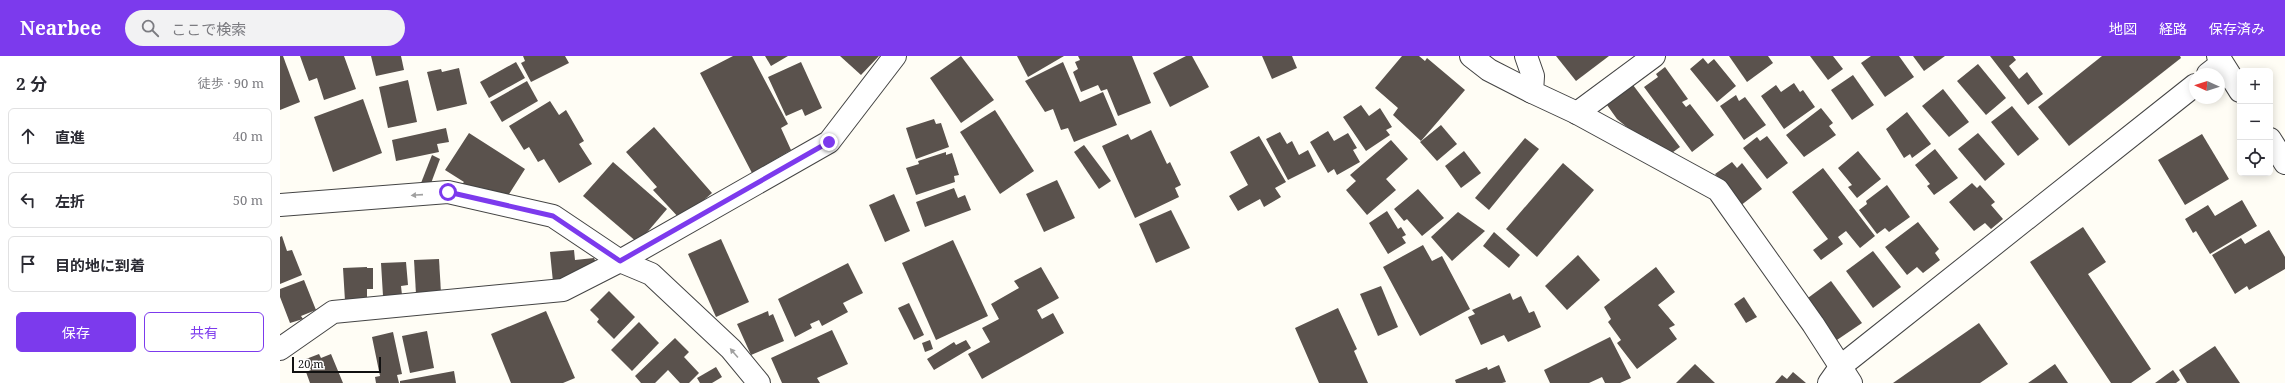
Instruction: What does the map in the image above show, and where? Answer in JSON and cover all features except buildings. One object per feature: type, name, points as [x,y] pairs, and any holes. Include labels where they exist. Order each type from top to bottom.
[{"type":"street","points":[[280,349],[333,312],[563,290],[620,261],[829,142],[895,56]]},
{"type":"street","points":[[1471,56],[1489,70],[1577,113],[1718,190],[1840,377],[2189,89]]},
{"type":"street","points":[[1526,56],[1533,76],[1532,92]]},
{"type":"street","points":[[1577,113],[1654,56]]},
{"type":"street","points":[[2216,64],[2237,88]]},
{"type":"street","points":[[2271,140],[2285,163]]},
{"type":"street","points":[[280,205],[448,192],[553,216],[620,261],[651,274],[731,349],[759,383]]},
{"type":"route","points":[[448,192],[553,216],[620,261],[829,142]]}]
